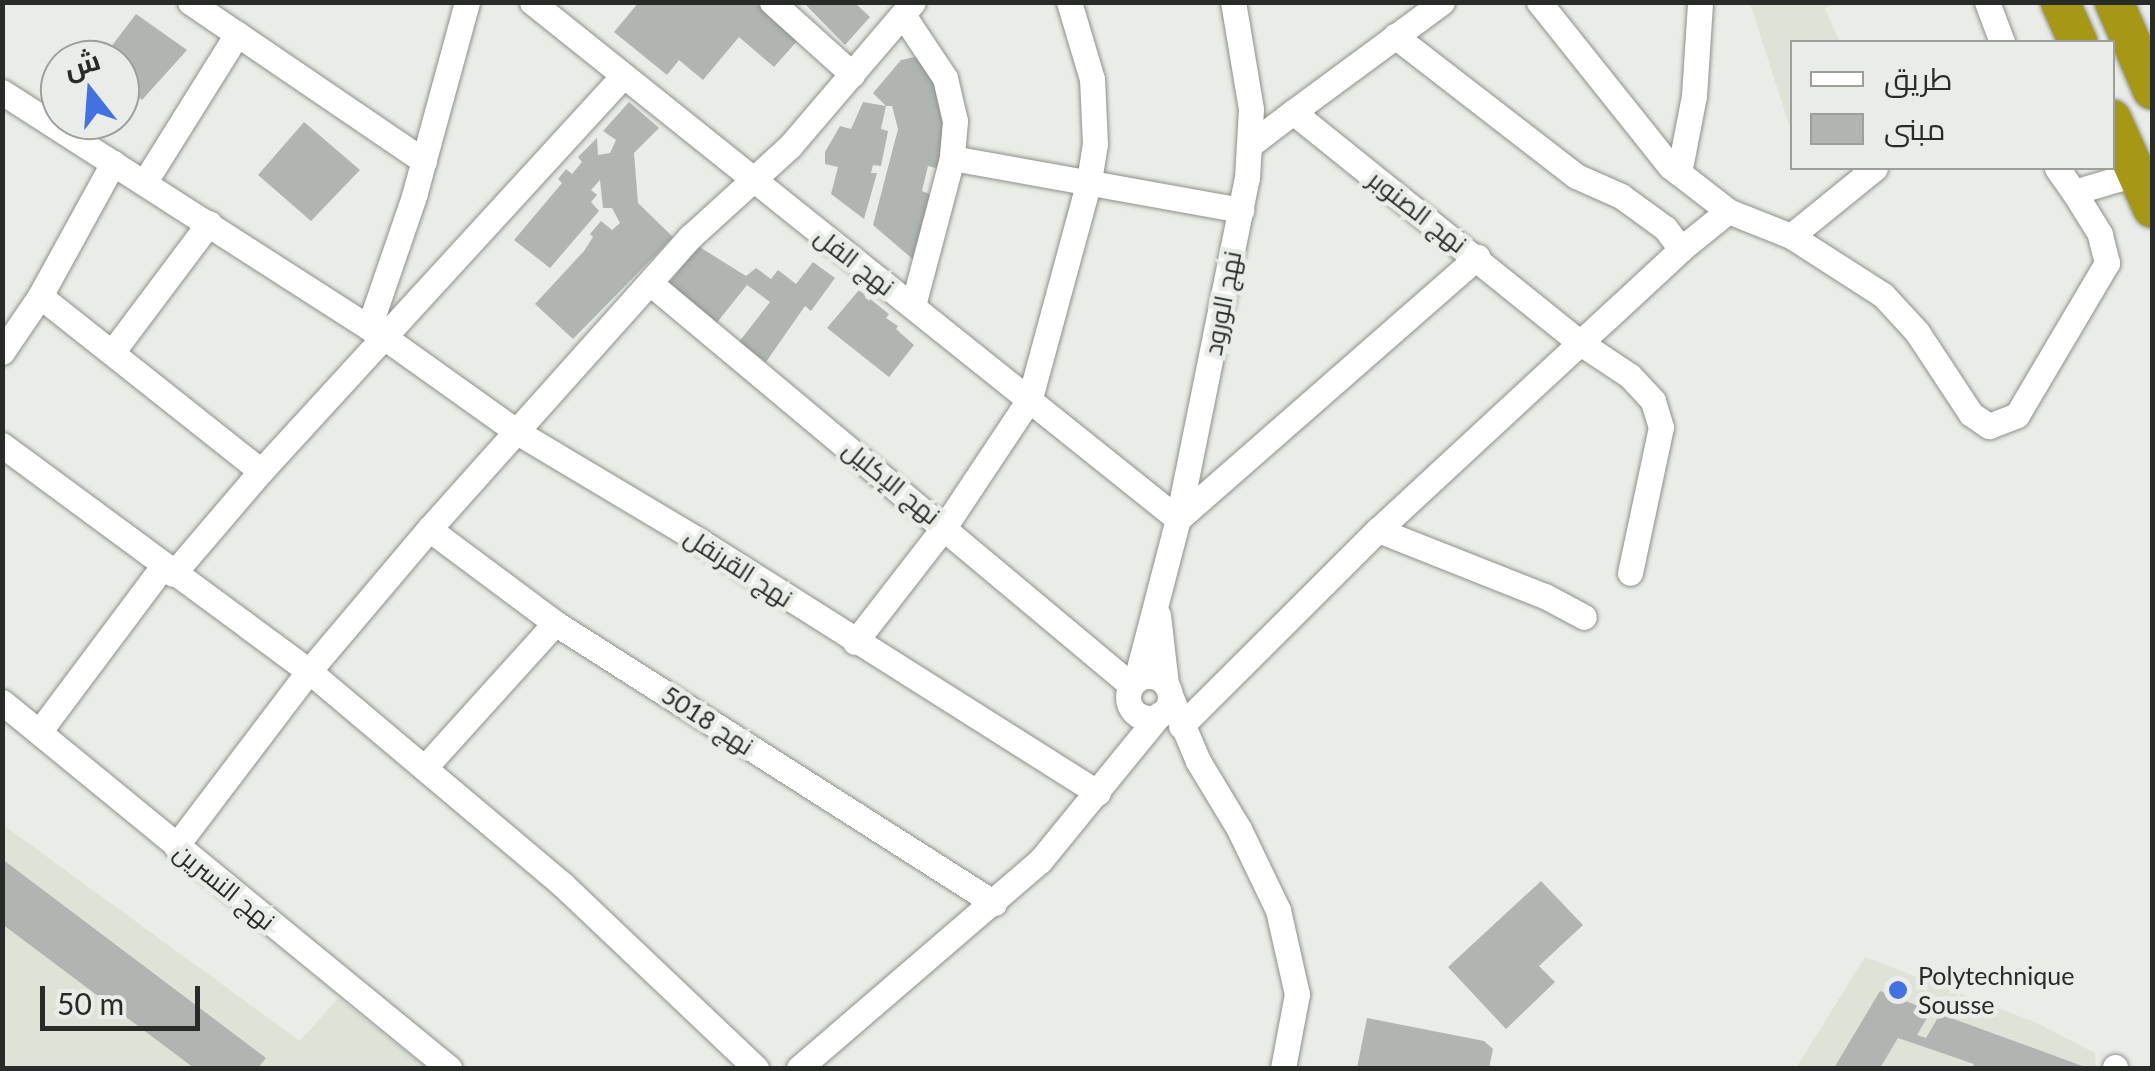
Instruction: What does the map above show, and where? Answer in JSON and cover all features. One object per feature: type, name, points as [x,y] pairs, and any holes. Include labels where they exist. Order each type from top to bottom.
[{"type":"highway","points":[[2060,2],[2077,40]]},
{"type":"highway","points":[[2114,2],[2152,90]]},
{"type":"highway","points":[[2115,125],[2152,208]]},
{"type":"street","points":[[190,2],[424,161]]},
{"type":"street","points":[[376,332],[468,2]]},
{"type":"street","name":"نهج الفل","points":[[532,2],[1178,519]]},
{"type":"street","points":[[772,2],[852,74]]},
{"type":"street","points":[[855,642],[946,526],[1030,398],[1089,180],[1096,112],[1084,45],[1068,2]]},
{"type":"street","name":"نهج الورود","points":[[1152,703],[1159,600],[1241,210],[1250,144],[1248,77],[1233,2]]},
{"type":"street","points":[[1250,144],[1442,2]]},
{"type":"street","points":[[1539,2],[1613,99],[1679,173],[1728,211],[1790,236],[1882,295],[1917,332],[1971,414],[1989,426],[2017,415],[2107,263],[2100,234],[2059,170]]},
{"type":"street","points":[[1679,173],[1694,96],[1700,2]]},
{"type":"street","points":[[1987,2],[2001,40]]},
{"type":"street","points":[[176,846],[310,671],[429,528],[690,237],[790,146],[908,9],[952,96],[952,158],[913,306]]},
{"type":"street","points":[[144,183],[237,34]]},
{"type":"street","points":[[1395,36],[1576,176],[1621,196],[1665,228],[1681,249]]},
{"type":"street","points":[[39,732],[168,570],[261,471],[376,332],[623,76]]},
{"type":"street","name":"نهج القرنفل","points":[[2,92],[376,332],[517,432],[698,540],[1098,793]]},
{"type":"street","name":"نهج الصنوبر","points":[[1293,112],[1582,344],[1630,376],[1653,400],[1661,427],[1630,573]]},
{"type":"street","points":[[952,158],[1241,210]]},
{"type":"street","points":[[2,352],[40,296],[114,162]]},
{"type":"street","points":[[1790,236],[1872,170]]},
{"type":"street","points":[[2074,192],[2138,174]]},
{"type":"street","points":[[799,1068],[1040,861],[1115,771],[1152,703],[1378,530],[1681,249],[1728,211]]},
{"type":"street","points":[[113,351],[210,223]]},
{"type":"street","points":[[1178,519],[1477,257]]},
{"type":"street","name":"نهج الإكليل","points":[[650,284],[946,526],[1152,703]]},
{"type":"street","points":[[40,296],[261,471]]},
{"type":"street","points":[[2,445],[310,671],[563,885],[756,1068]]},
{"type":"street","name":"نهج 5018","points":[[429,528],[555,623],[994,903]]},
{"type":"street","points":[[1378,530],[1545,596],[1584,618]]},
{"type":"street","points":[[425,767],[555,623]]},
{"type":"street","name":"نهج النسرين","points":[[2,702],[449,1068]]},
{"type":"street","points":[[1115,771],[1152,703]]},
{"type":"street","points":[[1152,703],[1239,829],[1278,910],[1297,994],[1284,1068]]},
{"type":"shaded area","points":[[1750,3],[1837,3],[1825,9],[1839,40],[1790,40],[1790,128]]},
{"type":"shaded area","points":[[2,824],[300,1041],[338,998],[427,1068],[3,1068]]},
{"type":"shaded area","name":"Polytechnique Sousse","points":[[1865,957],[2037,1023],[2095,1053],[2096,1068],[1796,1068]]},
{"type":"building","points":[[639,2],[756,2],[798,40],[774,67],[739,37],[703,80],[679,60],[667,75],[614,32]]},
{"type":"building","points":[[803,2],[854,2],[870,17],[845,45]]},
{"type":"building","points":[[136,14],[187,50],[142,100],[140,40],[116,40]]},
{"type":"building","points":[[927,54],[946,104],[940,169],[928,166],[922,191],[935,196],[916,262],[873,225],[898,129],[892,106],[886,106],[873,93],[901,60]]},
{"type":"building","points":[[629,102],[659,128],[634,153],[638,203],[673,237],[573,339],[535,304],[584,251],[593,237],[590,234],[601,221],[612,230],[620,223],[612,208],[603,208],[600,180],[591,190],[597,195],[591,202],[599,211],[550,268],[514,240],[562,183],[558,179],[566,169],[572,174],[582,162],[578,157],[597,138],[598,155],[610,153],[616,140],[603,131]]},
{"type":"building","points":[[863,102],[886,106],[881,129],[888,131],[881,166],[873,165],[871,173],[877,173],[864,219],[831,194],[838,167],[825,164],[825,152],[840,126],[851,129]]},
{"type":"building","points":[[304,122],[360,170],[311,221],[258,175]]},
{"type":"building","points":[[698,246],[746,276],[756,268],[771,279],[778,270],[796,284],[813,262],[835,278],[811,311],[805,306],[766,362],[739,342],[770,302],[747,285],[715,325],[666,287]]},
{"type":"building","points":[[859,290],[889,314],[886,318],[914,345],[889,377],[827,328]]},
{"type":"building","points":[[2,859],[266,1058],[258,1068],[194,1068],[2,924]]},
{"type":"building","points":[[1541,881],[1583,925],[1539,966],[1555,982],[1506,1029],[1448,967]]},
{"type":"building","points":[[1880,991],[1931,1011],[1917,1035],[1926,1038],[1940,1014],[2088,1068],[1972,1068],[1974,1064],[1898,1038],[1880,1068],[1834,1068]]},
{"type":"building","points":[[1367,1018],[1484,1041],[1493,1049],[1489,1068],[1357,1068]]},
{"type":"place","name":"Polytechnique Sousse","points":[[1898,990]]}]
